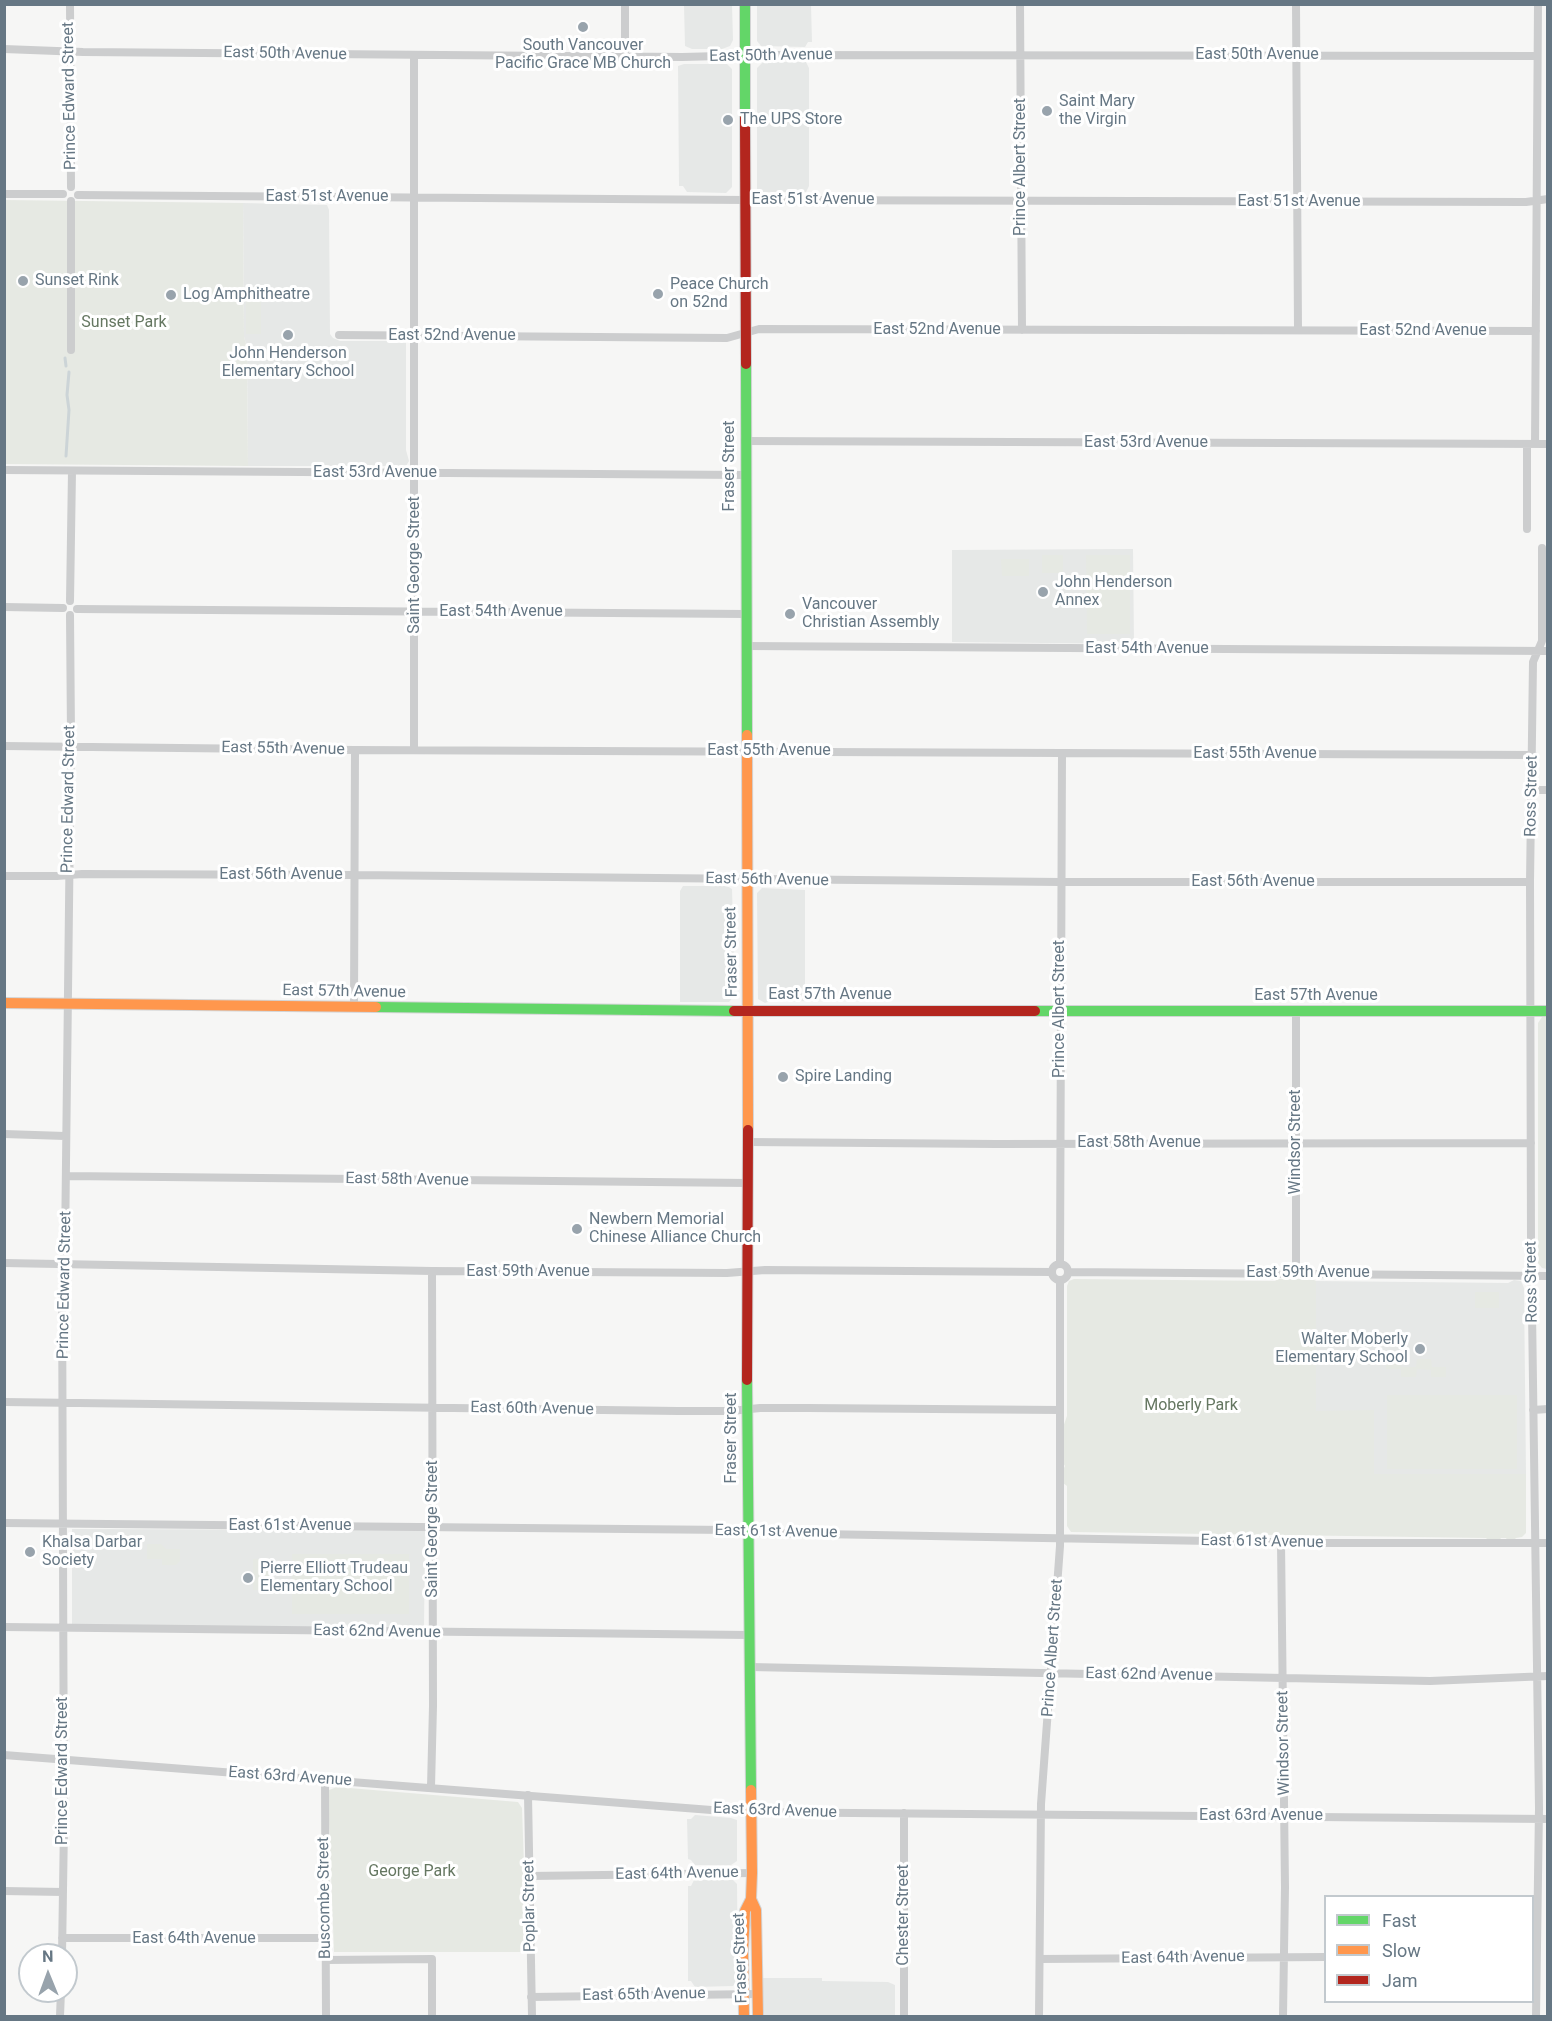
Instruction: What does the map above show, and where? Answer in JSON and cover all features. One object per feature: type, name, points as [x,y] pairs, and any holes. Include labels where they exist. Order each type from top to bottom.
[{"type":"street","name":"Prince Edward Street","points":[[70,4],[71,187]]},
{"type":"street","points":[[625,4],[625,56]]},
{"type":"street","name":"Fraser Street","points":[[744,2016],[745,1911],[751,1899],[752,1873],[747,1410],[745,4]]},
{"type":"street","name":"Prince Albert Street","points":[[1020,4],[1022,330]]},
{"type":"street","points":[[1296,4],[1298,330]]},
{"type":"street","points":[[1527,529],[1536,331],[1538,4]]},
{"type":"street","name":"East 50th Avenue","points":[[4,49],[625,56],[1538,56]]},
{"type":"street","name":"Saint George Street","points":[[414,55],[414,750]]},
{"type":"street","points":[[71,187],[78,195],[76,199],[70,201],[66,200],[63,194],[71,187]]},
{"type":"street","points":[[4,194],[63,194]]},
{"type":"street","name":"East 51st Avenue","points":[[78,195],[1021,201],[1526,202],[1548,199]]},
{"type":"street","points":[[70,201],[71,350]]},
{"type":"street","name":"East 52nd Avenue","points":[[339,335],[727,338],[759,329],[1536,331]]},
{"type":"street","name":"East 53rd Avenue","points":[[745,441],[1548,444]]},
{"type":"street","name":"East 53rd Avenue","points":[[4,470],[745,475]]},
{"type":"street","points":[[70,601],[72,471]]},
{"type":"street","name":"Ross Street","points":[[1536,2016],[1543,1819],[1533,1410],[1530,882],[1533,662],[1542,641],[1542,548]]},
{"type":"street","points":[[63,608],[70,601]]},
{"type":"street","points":[[63,608],[66,614],[70,615],[75,612],[77,609],[70,601]]},
{"type":"street","points":[[4,607],[63,608]]},
{"type":"street","name":"East 54th Avenue","points":[[77,609],[745,614]]},
{"type":"street","name":"Prince Edward Street","points":[[62,1943],[63,1265],[66,1176],[70,615]]},
{"type":"street","name":"East 54th Avenue","points":[[746,646],[1548,651]]},
{"type":"street","name":"East 55th Avenue","points":[[4,746],[355,750],[1533,755]]},
{"type":"street","points":[[354,1007],[355,750]]},
{"type":"street","name":"Prince Albert Street","points":[[1060,1264],[1062,753]]},
{"type":"street","points":[[1533,790],[1548,790]]},
{"type":"street","name":"East 56th Avenue","points":[[4,876],[354,875],[1060,882],[1530,882]]},
{"type":"street","name":"East 57th Avenue","points":[[4,1003],[747,1011],[1548,1011]]},
{"type":"street","name":"Windsor Street","points":[[1296,1011],[1296,1273]]},
{"type":"street","points":[[4,1134],[65,1136]]},
{"type":"street","name":"East 58th Avenue","points":[[748,1142],[1531,1143]]},
{"type":"street","name":"East 58th Avenue","points":[[66,1176],[748,1183]]},
{"type":"street","name":"East 59th Avenue","points":[[4,1263],[432,1271],[1052,1272]]},
{"type":"street","points":[[1060,1264],[1068,1272],[1066,1277],[1060,1280],[1054,1277],[1052,1272],[1055,1266],[1060,1264]]},
{"type":"street","name":"Saint George Street","points":[[431,1787],[432,1271]]},
{"type":"street","name":"East 59th Avenue","points":[[1068,1272],[1548,1276]]},
{"type":"street","name":"Prince Albert Street","points":[[1039,2016],[1041,1815],[1060,1538],[1060,1280]]},
{"type":"street","name":"East 60th Avenue","points":[[4,1402],[747,1410],[760,1408],[1060,1410]]},
{"type":"street","points":[[1533,1410],[1548,1409]]},
{"type":"street","name":"East 61st Avenue","points":[[4,1523],[433,1527],[1281,1542],[1548,1544]]},
{"type":"street","name":"Windsor Street","points":[[1281,1542],[1285,1817],[1283,2016]]},
{"type":"street","name":"East 62nd Avenue","points":[[4,1628],[749,1635]]},
{"type":"street","name":"East 62nd Avenue","points":[[750,1667],[1283,1676],[1430,1681],[1548,1676]]},
{"type":"street","name":"East 63rd Avenue","points":[[4,1755],[751,1812],[1543,1819]]},
{"type":"street","name":"Buscombe Street","points":[[325,1780],[326,2016]]},
{"type":"street","name":"Poplar Street","points":[[528,1795],[532,2016]]},
{"type":"street","name":"Chester Street","points":[[904,1813],[904,2016]]},
{"type":"street","name":"East 64th Avenue","points":[[530,1876],[752,1873]]},
{"type":"street","points":[[4,1891],[63,1892]]},
{"type":"street","name":"Fraser Street","points":[[751,1899],[756,1910],[758,2016]]},
{"type":"street","name":"East 64th Avenue","points":[[62,1938],[325,1938]]},
{"type":"street","name":"East 64th Avenue","points":[[1040,1959],[1324,1958]]},
{"type":"street","points":[[326,1960],[432,1959],[432,2016]]},
{"type":"street","name":"East 65th Avenue","points":[[531,1997],[758,1994]]},
{"type":"shaded area","points":[[684,5],[732,5],[733,40],[730,46],[722,49],[692,49],[685,46]]},
{"type":"shaded area","points":[[757,5],[811,5],[812,42],[808,42],[805,47],[761,46],[757,41]]},
{"type":"shaded area","points":[[763,62],[806,62],[809,68],[809,186],[806,192],[762,192],[757,189],[757,68]]},
{"type":"shaded area","points":[[727,64],[732,69],[732,187],[726,193],[687,192],[683,186],[679,186],[678,66]]},
{"type":"shaded area","name":"John Henderson Elementary School","points":[[243,203],[327,205],[329,210],[330,334],[340,341],[406,341],[406,450],[409,461],[406,466],[248,466]]},
{"type":"shaded area","name":"John Henderson Annex","points":[[1133,549],[1134,644],[952,642],[952,550]]},
{"type":"shaded area","points":[[683,886],[727,886],[732,889],[735,995],[729,1002],[680,1002],[680,891]]},
{"type":"shaded area","points":[[762,888],[805,890],[805,1001],[773,1000],[765,1003],[758,999],[757,893]]},
{"type":"shaded area","name":"Walter Moberly Elementary School","points":[[1514,1280],[1521,1281],[1524,1288],[1526,1474],[1374,1474],[1316,1411],[1316,1281],[1508,1283]]},
{"type":"shaded area","name":"Pierre Elliott Trudeau Elementary School","points":[[72,1529],[425,1530],[424,1628],[72,1625]]},
{"type":"shaded area","points":[[695,1815],[737,1820],[737,1861],[731,1865],[695,1865],[688,1859],[687,1819]]},
{"type":"shaded area","points":[[694,1880],[733,1880],[737,1884],[738,1979],[733,1986],[695,1987],[691,1981],[688,1981],[688,1886],[691,1886]]},
{"type":"shaded area","points":[[763,1978],[822,1978],[822,1981],[888,1982],[895,1985],[895,2016],[763,2016]]},
{"type":"green space","name":"Sunset Park","points":[[5,200],[243,203],[248,466],[5,464]]},
{"type":"green space","points":[[246,297],[261,297],[261,334],[246,334]]},
{"type":"green space","points":[[1042,555],[1063,555],[1063,573],[1042,573]]},
{"type":"green space","points":[[1086,555],[1130,555],[1130,634],[1087,634]]},
{"type":"green space","points":[[1001,559],[1029,559],[1029,576],[1002,576]]},
{"type":"green space","points":[[1542,1017],[1547,1017],[1547,1269],[1542,1268],[1538,1263],[1538,1023]]},
{"type":"green space","name":"Moberly Park","points":[[1074,1279],[1275,1281],[1278,1279],[1312,1279],[1316,1281],[1316,1411],[1374,1410],[1374,1474],[1526,1474],[1526,1533],[1513,1541],[1501,1538],[1499,1541],[1486,1538],[1071,1532],[1067,1526],[1067,1486],[1063,1483],[1062,1472],[1065,1466],[1062,1430],[1067,1416],[1067,1286],[1069,1281]]},
{"type":"green space","points":[[1475,1292],[1499,1292],[1499,1308],[1475,1308]]},
{"type":"green space","points":[[1386,1359],[1401,1359],[1401,1367],[1416,1367],[1417,1359],[1431,1359],[1432,1367],[1446,1367],[1446,1377],[1431,1377],[1431,1370],[1417,1369],[1416,1377],[1401,1377],[1401,1369],[1386,1369]]},
{"type":"green space","points":[[1387,1395],[1517,1395],[1517,1469],[1387,1469]]},
{"type":"green space","points":[[147,1544],[161,1544],[166,1549],[180,1549],[180,1561],[176,1565],[162,1565],[162,1559],[147,1559]]},
{"type":"green space","points":[[292,1554],[409,1554],[409,1614],[292,1614]]},
{"type":"green space","points":[[253,1559],[269,1559],[269,1590],[253,1590]]},
{"type":"green space","name":"George Park","points":[[337,1787],[518,1802],[522,1808],[527,1952],[334,1952],[328,1795],[329,1790]]},
{"type":"waterway","points":[[65,358],[66,366]]},
{"type":"waterway","points":[[66,456],[69,372]]},
{"type":"traffic: fast","points":[[745,4],[745,118]]},
{"type":"traffic: fast","points":[[746,364],[747,735]]},
{"type":"traffic: fast","points":[[376,1007],[734,1011]]},
{"type":"traffic: fast","points":[[1035,1011],[1548,1011]]},
{"type":"traffic: fast","points":[[747,1380],[751,1790]]},
{"type":"traffic: slow","points":[[747,735],[748,1130]]},
{"type":"traffic: slow","points":[[4,1003],[376,1007]]},
{"type":"traffic: slow","points":[[744,2016],[745,1911],[751,1899],[752,1873],[751,1790]]},
{"type":"traffic: slow","points":[[751,1899],[756,1910],[758,2016]]},
{"type":"traffic: jam","points":[[745,118],[746,364]]},
{"type":"traffic: jam","points":[[734,1011],[1035,1011]]},
{"type":"traffic: jam","points":[[747,1380],[748,1130]]},
{"type":"place","name":"South Vancouver Pacific Grace MB Church","points":[[583,27]]},
{"type":"place","name":"Saint Mary the Virgin","points":[[1047,111]]},
{"type":"place","name":"The UPS Store","points":[[728,120]]},
{"type":"place","name":"Sunset Rink","points":[[23,281]]},
{"type":"place","name":"Peace Church on 52nd","points":[[658,294]]},
{"type":"place","name":"Log Amphitheatre","points":[[171,295]]},
{"type":"place","name":"John Henderson Elementary School","points":[[288,335]]},
{"type":"place","name":"John Henderson Annex","points":[[1043,592]]},
{"type":"place","name":"Vancouver Christian Assembly","points":[[790,614]]},
{"type":"place","name":"Spire Landing","points":[[783,1077]]},
{"type":"place","name":"Newbern Memorial Chinese Alliance Church","points":[[577,1229]]},
{"type":"place","name":"Walter Moberly Elementary School","points":[[1420,1349]]},
{"type":"place","name":"Khalsa Darbar Society","points":[[30,1552]]},
{"type":"place","name":"Pierre Elliott Trudeau Elementary School","points":[[248,1578]]}]
